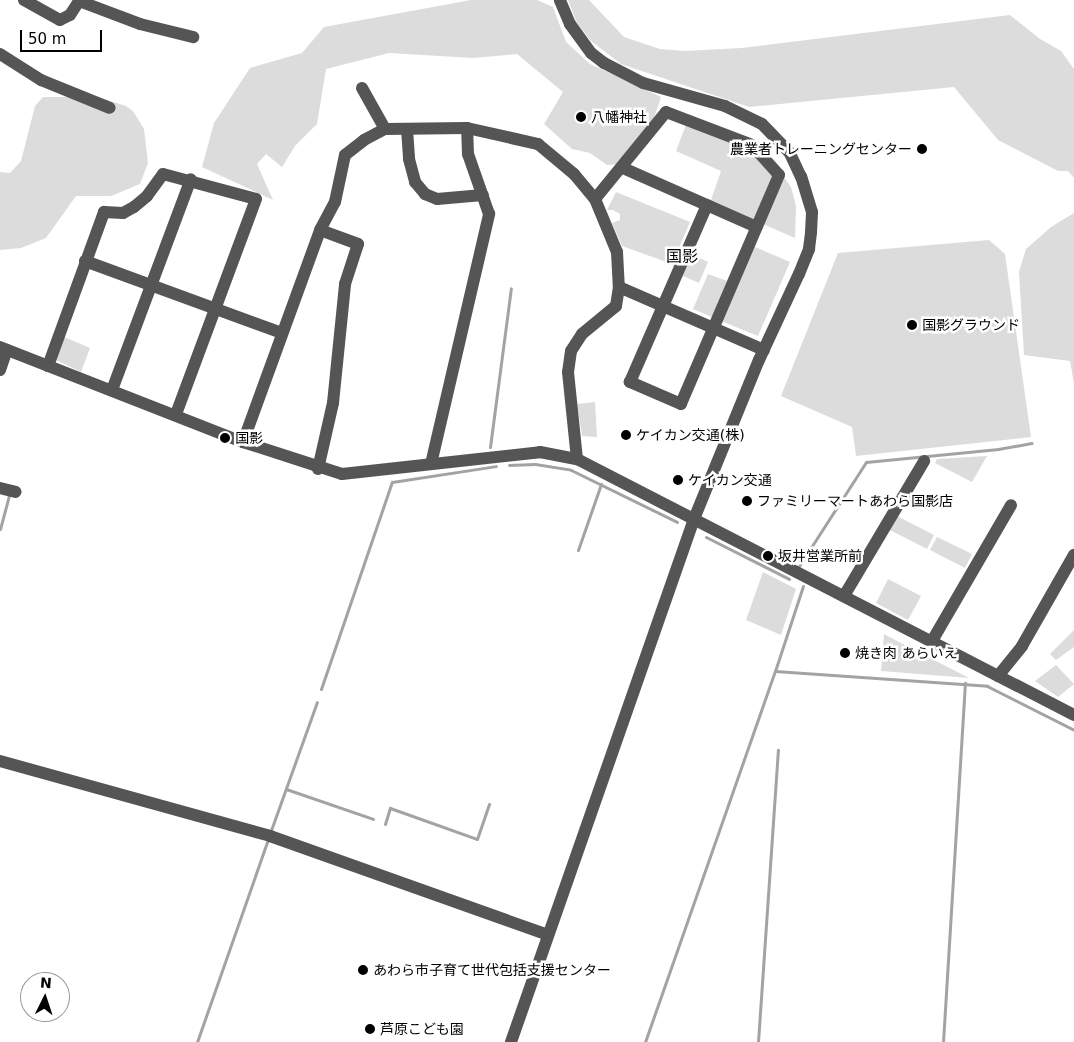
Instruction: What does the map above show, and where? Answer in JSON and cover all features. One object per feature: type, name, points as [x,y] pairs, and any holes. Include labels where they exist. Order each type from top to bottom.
[{"type":"street","points":[[24,0],[60,20],[70,16],[79,1],[140,24],[193,37]]},
{"type":"street","points":[[510,1042],[694,519],[764,350],[809,249],[812,212],[801,177],[790,153],[762,124],[725,106],[643,83],[604,63],[591,54],[553,1]]},
{"type":"street","points":[[0,54],[41,80],[110,108]]},
{"type":"street","points":[[362,88],[385,129]]},
{"type":"street","points":[[595,199],[623,168],[666,112],[752,146],[779,175],[681,404],[630,382],[707,205]]},
{"type":"street","points":[[407,128],[409,159],[415,182],[425,194],[437,199],[483,194]]},
{"type":"street","points":[[431,464],[488,214],[483,194],[468,154],[467,128]]},
{"type":"street","points":[[244,442],[320,230],[335,202],[345,155],[364,140],[385,129],[467,128],[538,144],[574,174],[595,199],[617,252],[619,287],[616,306],[582,334],[571,351],[568,372],[577,459]]},
{"type":"street","points":[[623,168],[757,227]]},
{"type":"street","points":[[48,366],[104,212],[123,213],[134,207],[148,196],[163,174],[191,179],[256,199],[176,414]]},
{"type":"street","points":[[112,390],[191,179]]},
{"type":"street","points":[[318,469],[333,403],[345,284],[358,244],[320,230]]},
{"type":"street","points":[[85,261],[282,333]]},
{"type":"street","points":[[619,287],[764,350]]},
{"type":"street","points":[[0,370],[4,349],[176,414],[244,442],[318,469],[342,474],[540,452],[577,459],[1074,715]]},
{"type":"street","points":[[844,596],[924,461]]},
{"type":"street","points":[[0,488],[16,492]]},
{"type":"street","points":[[932,641],[1011,505]]},
{"type":"street","points":[[998,676],[1022,646],[1074,555]]},
{"type":"street","points":[[0,761],[270,836],[548,935]]},
{"type":"shaded area","points":[[471,0],[537,0],[553,7],[566,42],[590,64],[661,97],[653,121],[619,164],[607,165],[590,153],[572,149],[544,124],[563,92],[517,54],[473,58],[389,53],[326,69],[317,124],[295,146],[282,167],[266,154],[257,164],[273,200],[202,167],[214,123],[250,68],[302,53],[324,27]]},
{"type":"shaded area","points":[[568,0],[589,0],[624,37],[660,49],[684,51],[742,48],[1010,15],[1040,39],[1061,51],[1074,69],[1074,178],[1068,171],[1058,171],[998,140],[954,87],[749,107],[621,64],[591,41],[577,23]]},
{"type":"shaded area","points":[[43,97],[98,97],[126,106],[133,111],[144,129],[148,163],[140,184],[111,196],[76,196],[46,238],[21,248],[0,250],[0,172],[10,173],[21,161],[35,106]]},
{"type":"shaded area","points":[[686,125],[748,149],[773,174],[754,222],[710,203],[721,171],[676,151]]},
{"type":"shaded area","points":[[783,176],[791,187],[796,206],[795,238],[763,224]]},
{"type":"shaded area","points":[[616,192],[690,222],[672,264],[622,246],[612,223],[620,220],[620,214],[613,210],[607,210]]},
{"type":"shaded area","points":[[1074,213],[1074,384],[1070,361],[1024,355],[1019,272],[1026,249],[1051,227]]},
{"type":"shaded area","name":"国影グラウンド","points":[[989,240],[1005,254],[1031,437],[856,456],[852,427],[781,396],[838,253]]},
{"type":"shaded area","points":[[753,246],[790,262],[758,336],[721,321]]},
{"type":"shaded area","points":[[690,253],[708,262],[699,283],[681,275]]},
{"type":"shaded area","points":[[708,274],[727,281],[712,317],[693,309]]},
{"type":"shaded area","points":[[64,337],[90,348],[81,372],[56,360]]},
{"type":"shaded area","points":[[595,402],[597,437],[582,436],[577,404]]},
{"type":"shaded area","points":[[987,456],[972,482],[935,463],[937,459]]},
{"type":"shaded area","points":[[897,516],[934,535],[927,549],[890,530]]},
{"type":"shaded area","points":[[937,537],[972,554],[965,568],[930,550]]},
{"type":"shaded area","points":[[763,572],[796,589],[781,635],[746,620]]},
{"type":"shaded area","points":[[888,579],[921,596],[908,620],[876,603]]},
{"type":"shaded area","points":[[1074,630],[1074,647],[1056,660],[1050,654]]},
{"type":"shaded area","points":[[884,634],[901,643],[969,678],[881,671]]},
{"type":"shaded area","points":[[1056,665],[1074,684],[1058,697],[1035,681]]},
{"type":"waterway","points":[[490,447],[511,288]]},
{"type":"waterway","points":[[799,566],[866,462],[998,449],[1031,443]]},
{"type":"waterway","points":[[509,465],[535,464],[571,470],[677,522]]},
{"type":"waterway","points":[[321,689],[392,482],[496,466]]},
{"type":"waterway","points":[[578,550],[601,484]]},
{"type":"waterway","points":[[0,529],[9,496]]},
{"type":"waterway","points":[[706,537],[789,579]]},
{"type":"waterway","points":[[803,586],[775,671],[987,686],[1074,730]]},
{"type":"waterway","points":[[645,1042],[775,671]]},
{"type":"waterway","points":[[943,1042],[965,683]]},
{"type":"waterway","points":[[270,833],[317,702]]},
{"type":"waterway","points":[[758,1042],[778,750]]},
{"type":"waterway","points":[[286,789],[373,819]]},
{"type":"waterway","points":[[385,824],[390,808],[477,839],[489,804]]},
{"type":"waterway","points":[[197,1042],[268,839]]},
{"type":"place","name":"八幡神社","points":[[581,117]]},
{"type":"place","name":"農業者トレーニングセンター","points":[[922,149]]},
{"type":"place","name":"国影グラウンド","points":[[912,325]]},
{"type":"place","name":"ケイカン交通(株)","points":[[626,435]]},
{"type":"place","name":"国影","points":[[225,438]]},
{"type":"place","name":"ケイカン交通","points":[[678,480]]},
{"type":"place","name":"ファミリーマートあわら国影店","points":[[747,501]]},
{"type":"place","name":"坂井営業所前","points":[[768,556]]},
{"type":"place","name":"焼き肉 あらいえ","points":[[845,653]]},
{"type":"place","name":"あわら市子育て世代包括支援センター","points":[[363,970]]},
{"type":"place","name":"芦原こども園","points":[[370,1029]]},
{"type":"district","name":"国影","points":[[682,257]]}]
